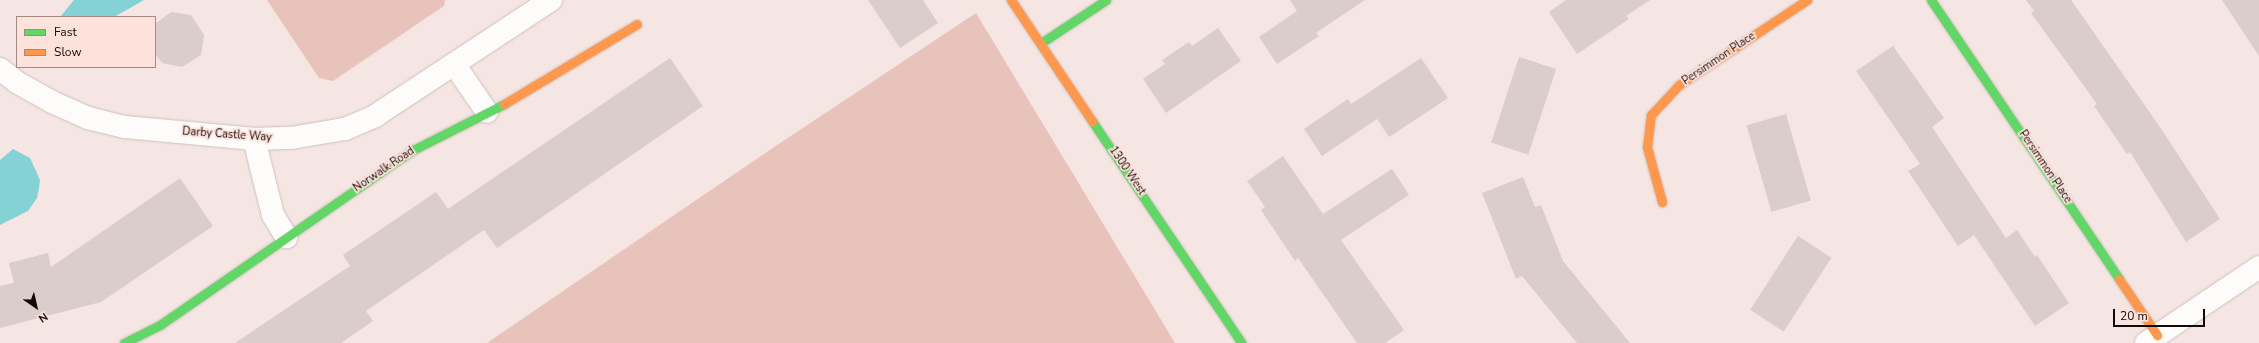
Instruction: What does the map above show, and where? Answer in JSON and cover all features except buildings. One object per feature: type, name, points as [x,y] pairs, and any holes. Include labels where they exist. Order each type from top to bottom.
[{"type":"street","name":"Darby Castle Way","points":[[0,69],[18,83],[52,102],[88,118],[125,127],[254,139],[292,138],[345,129],[375,116],[551,0]]},
{"type":"street","name":"1300 West","points":[[1011,0],[1242,343]]},
{"type":"street","points":[[1041,43],[1106,0]]},
{"type":"street","name":"Persimmon Place","points":[[1662,202],[1647,147],[1651,115],[1680,85],[1807,0]]},
{"type":"street","name":"Persimmon Place","points":[[1931,0],[2152,339]]},
{"type":"street","name":"Norwalk Road","points":[[124,343],[160,325],[413,150],[487,112],[637,24]]},
{"type":"street","points":[[454,64],[487,112]]},
{"type":"street","points":[[254,139],[273,215],[286,237]]},
{"type":"street","points":[[2152,339],[2259,267]]},
{"type":"shaded area","points":[[267,0],[445,0],[444,6],[333,81],[319,78]]},
{"type":"shaded area","points":[[976,13],[1175,343],[487,343],[771,149]]},
{"type":"water","points":[[74,0],[144,0],[116,16],[61,16]]},
{"type":"water","points":[[13,149],[30,158],[40,180],[39,188],[37,198],[28,211],[0,225],[0,160]]},
{"type":"traffic: fast","points":[[1041,43],[1106,0]]},
{"type":"traffic: fast","points":[[1931,0],[2119,279]]},
{"type":"traffic: fast","points":[[124,343],[160,325],[413,150],[504,104]]},
{"type":"traffic: fast","points":[[1092,121],[1242,343]]},
{"type":"traffic: slow","points":[[1011,0],[1092,121]]},
{"type":"traffic: slow","points":[[1662,202],[1647,147],[1651,115],[1679,85],[1807,0]]},
{"type":"traffic: slow","points":[[504,104],[637,24]]},
{"type":"traffic: slow","points":[[2119,279],[2157,335]]}]
